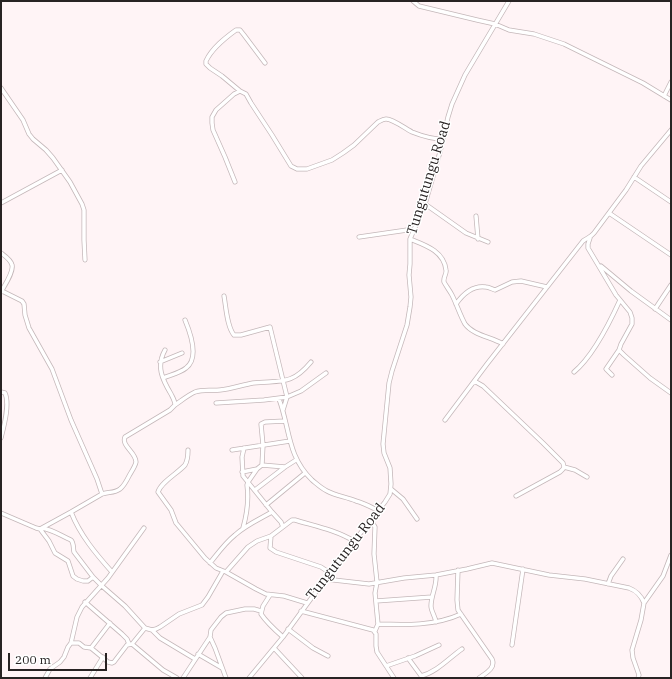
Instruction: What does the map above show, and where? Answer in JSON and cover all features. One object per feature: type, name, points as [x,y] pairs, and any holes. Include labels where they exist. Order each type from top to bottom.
[{"type":"street","points":[[413,1],[419,6],[495,24],[509,30],[534,34],[564,44],[643,83],[671,100]]},
{"type":"street","name":"Tungutungu Road","points":[[249,678],[274,648],[354,540],[379,511],[391,489],[390,468],[384,453],[383,444],[389,382],[407,325],[410,307],[410,239],[425,204],[452,104],[465,75],[509,1]]},
{"type":"street","points":[[265,63],[240,30],[236,30],[231,34],[212,52],[206,61],[206,64],[210,68],[246,94],[294,168],[307,169],[332,160],[348,149],[378,122],[386,119],[391,120],[412,132],[430,138],[443,139]]},
{"type":"street","points":[[664,96],[671,82]]},
{"type":"street","points":[[1,88],[23,120],[29,134],[53,158],[62,170],[82,204],[84,210],[85,260]]},
{"type":"street","points":[[235,182],[226,157],[213,130],[212,117],[216,110],[234,94],[240,91]]},
{"type":"street","points":[[612,375],[606,369],[619,350],[632,324],[632,318],[630,312],[620,300],[588,248],[588,244],[590,238],[634,177],[671,130]]},
{"type":"street","points":[[1,203],[62,170]]},
{"type":"street","points":[[634,177],[671,202]]},
{"type":"street","points":[[425,204],[466,233],[488,242]]},
{"type":"street","points":[[608,213],[671,255]]},
{"type":"street","points":[[476,216],[478,238]]},
{"type":"street","points":[[359,237],[414,229]]},
{"type":"street","points":[[444,420],[583,241],[590,238]]},
{"type":"street","points":[[410,239],[431,248],[440,255],[446,270],[444,280],[468,328],[503,344]]},
{"type":"street","points":[[1,253],[10,261],[12,265],[12,270],[1,292],[22,301],[24,304],[25,315],[29,328],[49,363],[70,420],[97,479],[102,494]]},
{"type":"street","points":[[598,264],[631,291],[671,320]]},
{"type":"street","points":[[456,304],[464,294],[472,289],[481,287],[495,290],[512,282],[520,281],[547,287]]},
{"type":"street","points":[[655,309],[671,285]]},
{"type":"street","points":[[224,296],[228,321],[234,335],[241,335],[270,327],[287,397],[283,410]]},
{"type":"street","points":[[574,372],[582,366],[601,336],[620,300]]},
{"type":"street","points":[[163,378],[186,368],[192,361],[193,346],[185,320]]},
{"type":"street","points":[[165,350],[160,362],[160,369],[175,405]]},
{"type":"street","points":[[619,350],[650,378],[671,393]]},
{"type":"street","points":[[160,362],[182,353]]},
{"type":"street","points":[[41,528],[106,492],[121,489],[135,466],[136,461],[125,443],[125,437],[170,410],[191,394],[204,390],[222,390],[250,384],[282,381],[298,375],[311,362]]},
{"type":"street","points":[[216,403],[278,399],[287,397],[301,391],[326,373]]},
{"type":"street","points":[[473,382],[483,386],[543,443],[563,463],[564,467]]},
{"type":"street","points":[[1,392],[5,393],[7,399],[5,420],[1,438]]},
{"type":"street","points":[[278,399],[283,410],[296,460],[305,473],[328,492],[359,501],[379,511]]},
{"type":"street","points":[[262,465],[262,424],[265,422],[285,421]]},
{"type":"street","points":[[232,450],[290,441]]},
{"type":"street","points":[[244,448],[242,457],[243,476],[281,522],[283,527]]},
{"type":"street","points":[[188,450],[187,462],[185,465],[162,485],[158,492],[171,510],[176,523],[210,563],[219,570],[270,595],[284,596],[307,603]]},
{"type":"street","points":[[255,490],[296,460]]},
{"type":"street","points":[[243,528],[247,508],[248,482],[257,469],[262,465],[285,467]]},
{"type":"street","points":[[564,467],[575,470],[587,478]]},
{"type":"street","points":[[516,496],[560,472],[564,467]]},
{"type":"street","points":[[242,472],[257,469]]},
{"type":"street","points":[[266,504],[305,473]]},
{"type":"street","points":[[391,489],[402,499],[417,519]]},
{"type":"street","points":[[71,512],[81,532],[103,563],[112,572]]},
{"type":"street","points":[[210,563],[234,535],[243,528],[272,512]]},
{"type":"street","points":[[1,513],[36,528],[52,530],[71,540],[74,552],[93,578],[125,606],[145,628],[152,630],[160,638],[196,659]]},
{"type":"street","points":[[152,630],[160,627],[179,614],[206,602],[224,572],[239,555],[257,541],[271,536],[290,521],[295,520],[335,532],[354,540]]},
{"type":"street","points":[[371,520],[376,527],[374,554],[377,582],[375,593],[378,624],[375,631],[376,652],[394,678]]},
{"type":"street","points":[[41,528],[55,553],[68,562],[73,576],[83,581],[88,581],[93,578]]},
{"type":"street","points":[[44,678],[50,669],[64,657],[71,642],[77,617],[85,602],[102,586],[144,528]]},
{"type":"street","points":[[271,536],[270,548],[276,552],[317,565],[330,573]]},
{"type":"street","points":[[638,678],[639,675],[632,650],[644,603],[663,576],[671,555]]},
{"type":"street","points":[[608,584],[611,576],[623,558]]},
{"type":"street","points":[[325,579],[369,584],[436,574],[492,563],[549,575],[608,584],[635,590],[644,603]]},
{"type":"street","points":[[512,645],[523,569]]},
{"type":"street","points":[[458,570],[457,606],[494,663],[490,670],[479,678]]},
{"type":"street","points":[[436,574],[436,584],[432,597],[431,609],[435,616],[436,622]]},
{"type":"street","points":[[270,595],[263,606],[261,614],[283,636]]},
{"type":"street","points":[[640,596],[648,597]]},
{"type":"street","points":[[376,601],[432,597]]},
{"type":"street","points":[[85,602],[127,638],[130,644],[163,670],[177,678]]},
{"type":"street","points":[[183,678],[210,637],[211,630],[214,625],[221,617],[226,613],[245,609],[261,611]]},
{"type":"street","points":[[301,611],[375,631]]},
{"type":"street","points":[[378,624],[426,624],[452,618],[461,614]]},
{"type":"street","points":[[91,648],[110,623]]},
{"type":"street","points":[[71,642],[79,643],[84,647],[91,648],[112,663],[127,645],[130,644],[145,628]]},
{"type":"street","points":[[288,629],[308,644],[328,656]]},
{"type":"street","points":[[210,637],[226,678]]},
{"type":"street","points":[[386,666],[439,645]]},
{"type":"street","points":[[274,648],[302,678]]},
{"type":"street","points":[[408,658],[422,677],[430,673],[462,649]]},
{"type":"street","points":[[198,654],[222,668]]},
{"type":"street","points":[[90,678],[103,657]]}]
